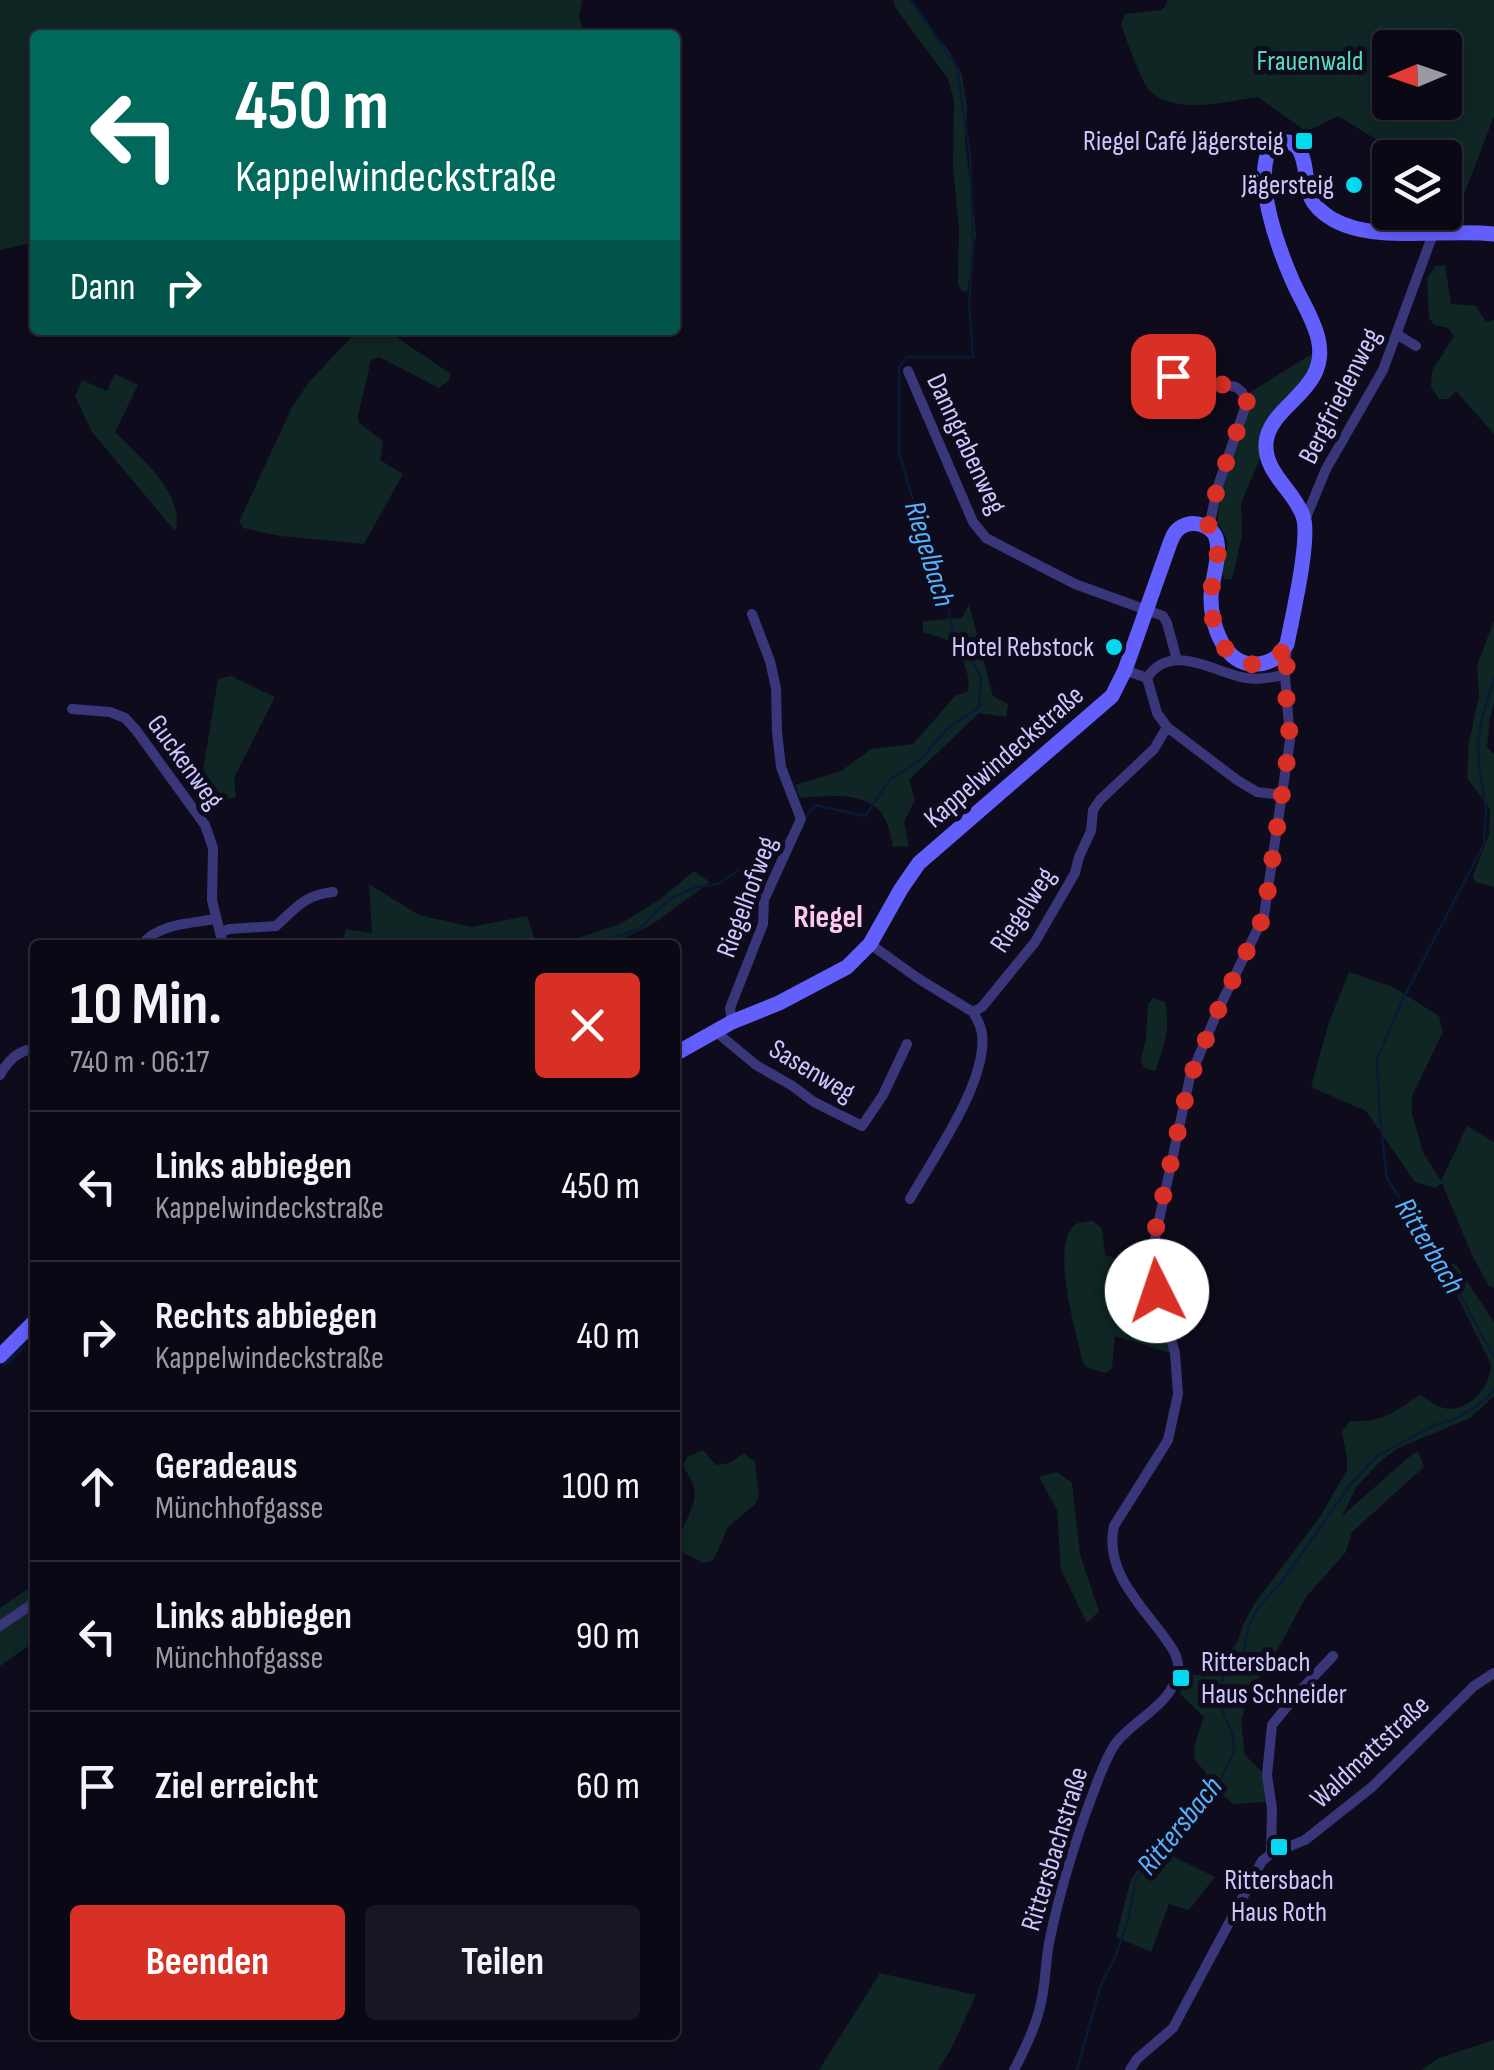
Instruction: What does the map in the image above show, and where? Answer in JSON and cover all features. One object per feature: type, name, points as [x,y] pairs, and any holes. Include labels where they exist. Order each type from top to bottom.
[{"type":"street","points":[[1183,348],[1173,376],[1236,387],[1247,402],[1208,527],[1214,532],[1218,547],[1212,611],[1223,645],[1238,661],[1272,661],[1287,644],[1305,521],[1272,469],[1266,442],[1270,430],[1308,385],[1320,348],[1268,206],[1264,170],[1269,149],[1281,141],[1296,147],[1304,162],[1312,201],[1333,219],[1357,228],[1494,234]]},
{"type":"street","name":"Bergfriedenweg","points":[[1305,521],[1326,469],[1384,370],[1434,234]]},
{"type":"street","points":[[1398,335],[1416,346]]},
{"type":"street","name":"Danngrabenweg","points":[[908,371],[974,522],[986,538],[1075,584],[1147,610]]},
{"type":"street","name":"Kappelwindeckstraße","points":[[680,1051],[732,1022],[830,977],[870,944],[919,863],[1103,706],[1125,670],[1173,534],[1189,524],[1208,527]]},
{"type":"street","points":[[1147,610],[1163,616],[1177,660]]},
{"type":"street","name":"Riegelhofweg","points":[[732,1022],[730,1008],[763,924],[764,900],[800,819],[781,767],[776,688],[770,660],[752,614]]},
{"type":"street","name":"Rittersbachstraße","points":[[1014,2070],[1040,2011],[1048,1945],[1063,1881],[1103,1768],[1116,1742],[1160,1703],[1178,1668],[1168,1642],[1124,1584],[1113,1555],[1112,1537],[1114,1526],[1168,1440],[1178,1394],[1172,1340],[1151,1257],[1190,1078],[1264,916],[1290,740],[1287,644]]},
{"type":"street","points":[[1148,678],[1160,665],[1177,660],[1197,661],[1239,677],[1265,679],[1286,675]]},
{"type":"street","points":[[1125,670],[1148,678]]},
{"type":"street","points":[[1148,678],[1157,714],[1167,728],[1247,786],[1258,792],[1283,795]]},
{"type":"street","name":"Guckenweg","points":[[72,710],[110,712],[125,718],[199,815],[213,848],[212,900],[222,939]]},
{"type":"street","name":"Riegelweg","points":[[973,1012],[982,1007],[1034,942],[1074,873],[1091,831],[1092,810],[1154,749],[1167,728]]},
{"type":"street","points":[[222,939],[230,929],[276,926],[297,905],[313,896],[333,892]]},
{"type":"street","points":[[144,940],[179,926],[216,919]]},
{"type":"street","points":[[870,944],[973,1012],[982,1033],[975,1082],[910,1199]]},
{"type":"street","name":"Sasenweg","points":[[715,1031],[756,1065],[792,1084],[814,1102],[862,1126],[884,1096],[908,1044]]},
{"type":"street","points":[[0,1075],[13,1056],[30,1050]]},
{"type":"street","points":[[0,1356],[30,1326]]},
{"type":"street","points":[[0,1626],[30,1605]]},
{"type":"street","name":"Waldmattstraße","points":[[1333,1656],[1272,1725],[1267,1774],[1272,1809],[1271,1854],[1305,1840],[1338,1816],[1372,1788],[1474,1686],[1494,1674]]},
{"type":"street","points":[[1130,2070],[1137,2059],[1174,2028],[1262,1861],[1271,1854]]},
{"type":"green space","points":[[0,0],[582,0],[579,17],[583,30],[30,30],[30,243],[0,250]]},
{"type":"green space","points":[[893,0],[909,0],[962,74],[976,234],[967,292],[958,284],[954,100],[948,79]]},
{"type":"green space","name":"Frauenwald","points":[[1167,0],[1494,0],[1494,116],[1463,197],[1462,140],[1377,140],[1338,116],[1307,132],[1258,97],[1202,105],[1161,99],[1146,86],[1121,25],[1125,14],[1162,10]]},
{"type":"green space","points":[[1445,265],[1451,304],[1476,306],[1486,322],[1494,320],[1494,434],[1456,391],[1449,399],[1439,399],[1431,386],[1432,371],[1454,336],[1429,318],[1427,278],[1436,266]]},
{"type":"green space","points":[[353,335],[393,335],[451,374],[439,388],[379,357],[371,360],[359,423],[383,441],[380,460],[403,474],[364,544],[280,536],[243,528],[239,522],[292,407],[309,382]]},
{"type":"green space","points":[[1315,352],[1310,370],[1263,451],[1241,503],[1242,536],[1232,579],[1224,579],[1227,540],[1217,523],[1221,490],[1246,395]]},
{"type":"green space","points":[[115,374],[138,385],[115,432],[167,490],[177,517],[175,531],[92,432],[75,396],[82,380],[107,391]]},
{"type":"green space","points":[[969,604],[993,696],[1008,704],[1006,717],[979,713],[909,780],[915,800],[904,822],[909,846],[893,847],[888,826],[872,804],[837,796],[800,798],[795,785],[841,771],[871,749],[913,744],[955,696],[968,691],[968,676],[959,651],[945,639],[923,632],[923,621],[962,618]]},
{"type":"green space","points":[[1494,621],[1494,703],[1487,747],[1494,754],[1494,887],[1475,882],[1473,876],[1489,834],[1490,809],[1467,778],[1469,742],[1479,696],[1477,665]]},
{"type":"green space","points":[[231,676],[275,697],[234,778],[236,797],[197,808],[218,679]]},
{"type":"green space","points":[[694,871],[710,882],[653,924],[620,940],[571,940],[620,924],[659,900]]},
{"type":"green space","points":[[369,884],[419,915],[471,927],[527,916],[535,940],[343,940],[346,929],[372,933]]},
{"type":"green space","points":[[1349,972],[1393,987],[1439,1016],[1443,1032],[1412,1096],[1412,1113],[1423,1152],[1441,1181],[1467,1126],[1494,1142],[1494,1288],[1489,1286],[1472,1255],[1442,1183],[1436,1188],[1415,1182],[1366,1111],[1311,1087],[1329,1022]]},
{"type":"green space","points":[[1153,998],[1165,1002],[1167,1020],[1155,1071],[1144,1068],[1141,1059],[1148,1004]]},
{"type":"green space","points":[[1093,1221],[1102,1229],[1105,1255],[1148,1269],[1170,1353],[1115,1336],[1112,1368],[1106,1373],[1083,1363],[1064,1257],[1073,1226]]},
{"type":"green space","points":[[1451,1262],[1494,1322],[1494,1396],[1470,1418],[1396,1449],[1357,1486],[1342,1516],[1418,1451],[1424,1467],[1352,1532],[1346,1552],[1306,1597],[1248,1695],[1241,1721],[1245,1755],[1262,1772],[1266,1802],[1233,1804],[1207,1780],[1195,1759],[1195,1743],[1204,1717],[1180,1694],[1186,1674],[1210,1676],[1238,1641],[1255,1603],[1320,1517],[1347,1470],[1342,1432],[1350,1421],[1379,1418],[1420,1395],[1442,1408],[1458,1408],[1473,1400],[1484,1387],[1491,1364],[1446,1273]]},
{"type":"green space","points":[[703,1450],[716,1465],[729,1463],[744,1453],[755,1462],[759,1496],[755,1504],[728,1527],[713,1561],[703,1563],[680,1552],[681,1534],[695,1495],[683,1465],[688,1456]]},
{"type":"green space","points":[[1057,1472],[1072,1483],[1080,1554],[1099,1611],[1087,1623],[1061,1570],[1057,1510],[1039,1477]]},
{"type":"green space","points":[[30,1587],[30,1645],[0,1666],[0,1608]]},
{"type":"green space","points":[[1154,1847],[1215,1877],[1189,1910],[1169,1904],[1151,1952],[1116,1937],[1131,1879]]},
{"type":"green space","points":[[880,1973],[976,1995],[938,2070],[819,2070]]},
{"type":"green space","points":[[1494,2040],[1494,2070],[1421,2070],[1439,2058]]},
{"type":"waterway","name":"Riegelbach","points":[[806,817],[815,805],[865,816],[890,780],[922,758],[948,728],[979,707],[981,677],[952,629],[948,606],[925,554],[899,452],[899,367],[907,357],[973,357],[969,303],[973,246],[970,156],[957,68],[911,0]]},
{"type":"waterway","name":"Ritterbach","points":[[1494,679],[1478,740],[1486,809],[1484,844],[1404,997],[1377,1059],[1387,1178],[1425,1231],[1494,1357]]},
{"type":"waterway","name":"Riegelbach","points":[[607,940],[639,929],[670,899],[696,887],[718,884],[758,862],[788,837]]},
{"type":"waterway","points":[[4,1365],[24,1347]]},
{"type":"waterway","name":"Ritterbach","points":[[1222,1681],[1224,1668],[1243,1653],[1258,1608],[1280,1584],[1351,1484],[1377,1456],[1474,1408],[1494,1389]]},
{"type":"waterway","name":"Rittersbach","points":[[1077,2070],[1101,1984],[1128,1920],[1136,1879],[1222,1777],[1234,1751],[1220,1697]]},
{"type":"place","name":"Riegel Café Jägersteig","points":[[1304,141]]},
{"type":"place","name":"Jägersteig","points":[[1354,185]]},
{"type":"place","name":"Hotel Rebstock","points":[[1114,647]]},
{"type":"place","name":"Rittersbach Haus Schneider","points":[[1181,1678]]},
{"type":"place","name":"Rittersbach Haus Roth","points":[[1279,1847]]},
{"type":"district","name":"Riegel","points":[[828,917]]},
{"type":"route","points":[[1157,1291],[1151,1257],[1190,1078],[1264,916],[1290,740],[1287,644],[1272,661],[1238,661],[1223,645],[1212,611],[1218,547],[1214,532],[1208,527],[1247,402],[1236,387],[1173,376]]}]
